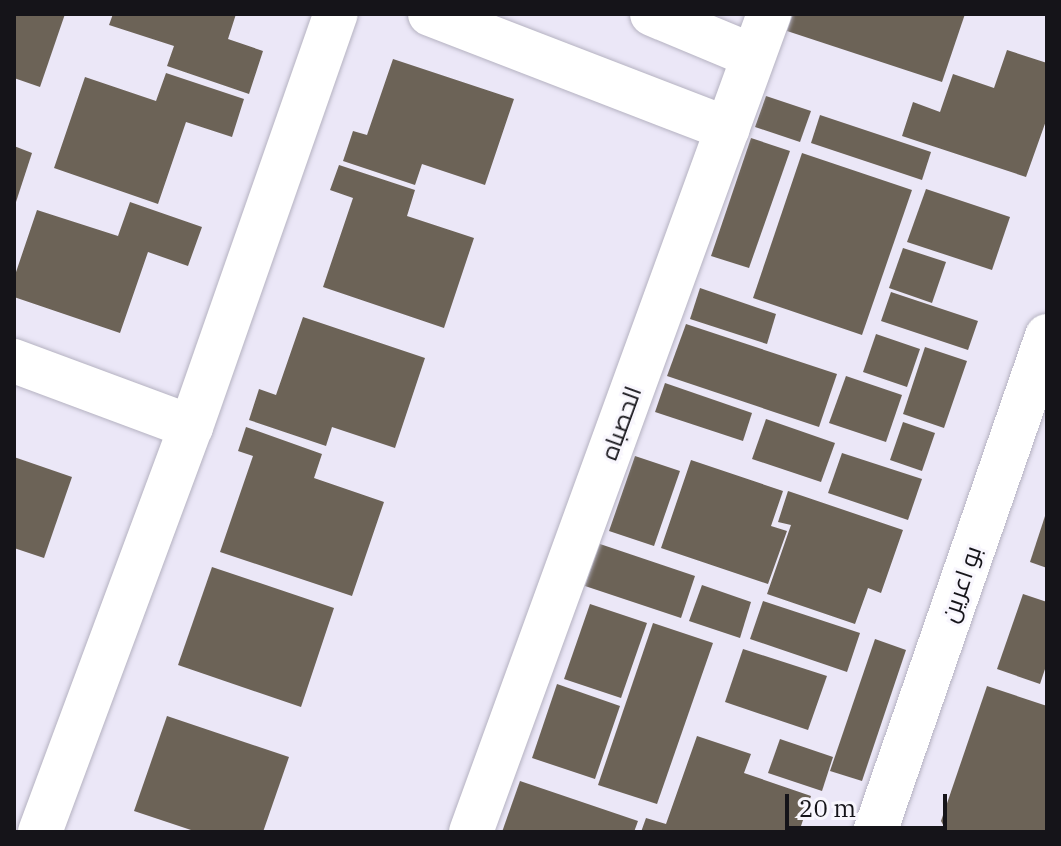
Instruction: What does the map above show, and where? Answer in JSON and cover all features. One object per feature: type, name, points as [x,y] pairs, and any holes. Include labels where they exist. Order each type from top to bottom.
[{"type":"street","points":[[40,832],[191,427],[336,14]]},
{"type":"street","points":[[430,14],[728,129]]},
{"type":"street","points":[[652,14],[753,56]]},
{"type":"street","name":"الحصباه","points":[[471,832],[769,14]]},
{"type":"street","name":"بو اعرين","points":[[875,832],[1045,350]]},
{"type":"street","points":[[14,361],[191,427]]},
{"type":"building","points":[[14,14],[65,14],[40,87],[14,78]]},
{"type":"building","points":[[113,14],[236,14],[228,39],[263,51],[249,94],[167,66],[174,46],[109,25]]},
{"type":"building","points":[[793,14],[965,14],[942,82],[787,31]]},
{"type":"building","points":[[1007,50],[1047,63],[1047,118],[1026,177],[902,136],[913,102],[940,112],[953,74],[994,88]]},
{"type":"building","points":[[393,59],[514,99],[485,185],[422,164],[415,185],[343,161],[353,131],[367,135]]},
{"type":"building","points":[[166,73],[244,99],[232,137],[186,122],[158,204],[54,168],[85,77],[156,101]]},
{"type":"building","points":[[766,96],[811,111],[800,142],[755,127]]},
{"type":"building","points":[[820,115],[931,152],[922,180],[811,143]]},
{"type":"building","points":[[751,138],[790,151],[749,268],[711,256]]},
{"type":"building","points":[[14,146],[32,153],[15,205],[14,205]]},
{"type":"building","points":[[802,153],[912,190],[862,335],[753,298]]},
{"type":"building","points":[[339,165],[415,190],[407,216],[474,238],[444,328],[323,287],[353,198],[330,190]]},
{"type":"building","points":[[926,189],[1010,217],[992,270],[907,242]]},
{"type":"building","points":[[130,202],[202,227],[188,266],[148,252],[120,333],[14,297],[14,278],[37,210],[118,236]]},
{"type":"building","points":[[903,248],[946,262],[932,303],[889,288]]},
{"type":"building","points":[[700,288],[776,314],[767,344],[690,319]]},
{"type":"building","points":[[891,292],[978,321],[968,350],[881,321]]},
{"type":"building","points":[[303,317],[425,358],[395,448],[332,427],[326,446],[249,420],[259,389],[276,395]]},
{"type":"building","points":[[686,324],[837,374],[819,427],[667,376]]},
{"type":"building","points":[[876,334],[920,349],[907,387],[863,372]]},
{"type":"building","points":[[925,347],[967,361],[944,428],[903,414]]},
{"type":"building","points":[[846,376],[902,395],[886,442],[829,423]]},
{"type":"building","points":[[665,383],[752,413],[743,441],[655,412]]},
{"type":"building","points":[[766,419],[835,443],[821,482],[752,459]]},
{"type":"building","points":[[903,422],[935,433],[922,471],[890,460]]},
{"type":"building","points":[[246,427],[322,454],[314,478],[384,502],[352,596],[220,552],[253,456],[238,451]]},
{"type":"building","points":[[842,453],[922,479],[908,520],[828,493]]},
{"type":"building","points":[[635,456],[680,471],[654,546],[609,531]]},
{"type":"building","points":[[14,457],[72,477],[44,558],[14,548]]},
{"type":"building","points":[[691,460],[783,491],[771,526],[787,531],[768,584],[661,548]]},
{"type":"building","points":[[788,491],[903,530],[881,593],[868,588],[855,624],[767,594],[791,525],[778,522]]},
{"type":"building","points":[[1047,514],[1047,568],[1030,562]]},
{"type":"building","points":[[600,544],[695,576],[681,618],[585,586]]},
{"type":"building","points":[[212,567],[334,608],[301,707],[178,665]]},
{"type":"building","points":[[702,585],[751,602],[740,638],[689,621]]},
{"type":"building","points":[[1023,594],[1047,602],[1047,663],[1040,684],[997,669]]},
{"type":"building","points":[[763,601],[860,633],[847,672],[750,639]]},
{"type":"building","points":[[590,604],[647,623],[621,698],[564,679]]},
{"type":"building","points":[[653,623],[713,643],[657,804],[598,785]]},
{"type":"building","points":[[875,639],[906,650],[862,781],[830,771]]},
{"type":"building","points":[[743,649],[827,676],[808,730],[725,702]]},
{"type":"building","points":[[557,684],[620,706],[595,779],[532,758]]},
{"type":"building","points":[[987,686],[1047,706],[1047,832],[947,832],[941,821]]},
{"type":"building","points":[[167,716],[289,757],[263,832],[197,832],[134,811]]},
{"type":"building","points":[[697,736],[751,754],[744,773],[811,796],[799,832],[641,832],[646,818],[666,824]]},
{"type":"building","points":[[780,739],[833,757],[822,791],[768,773]]},
{"type":"building","points":[[520,781],[638,821],[634,832],[502,832]]}]
